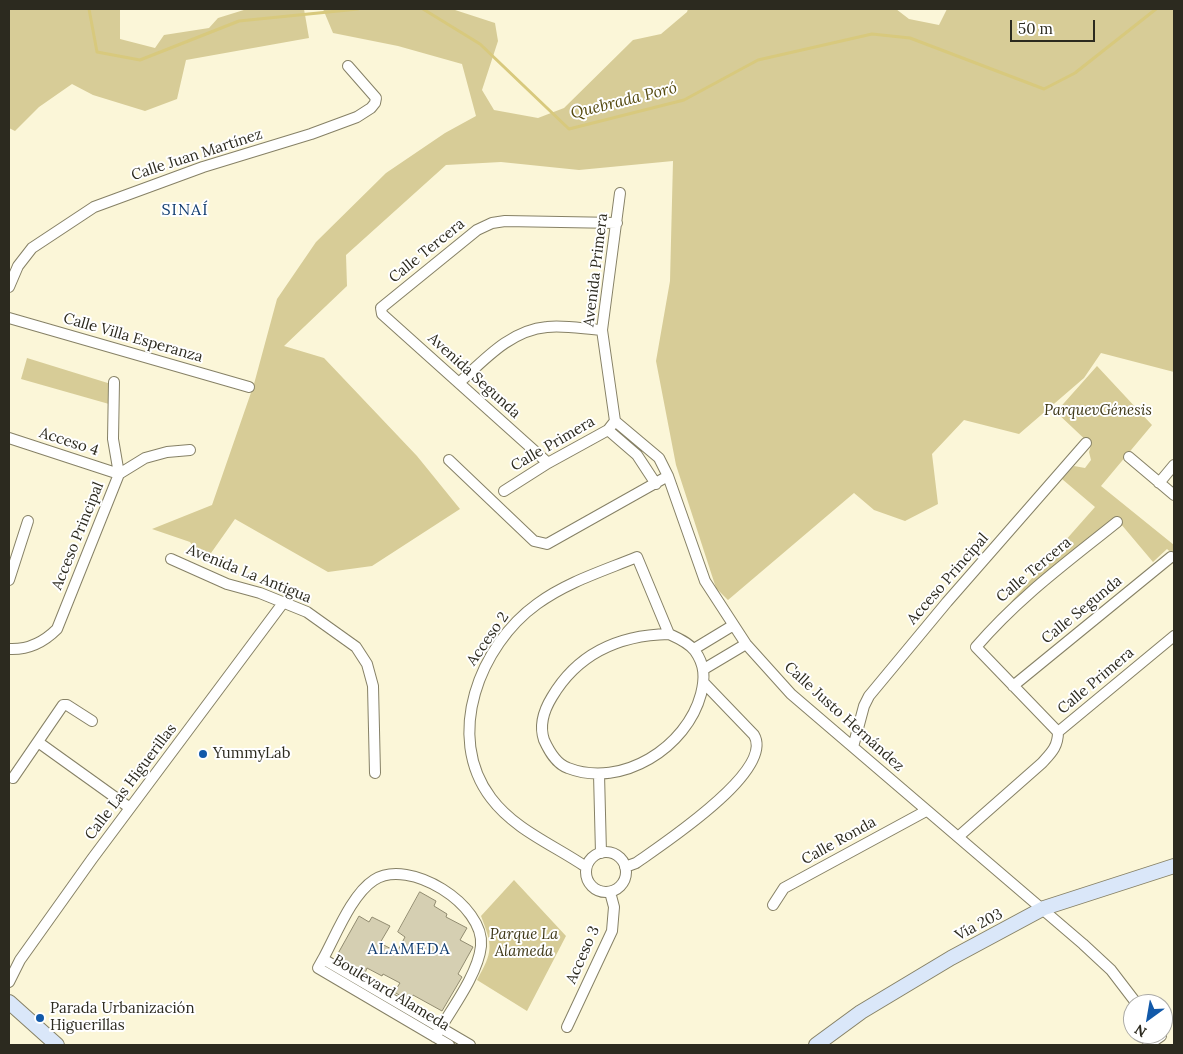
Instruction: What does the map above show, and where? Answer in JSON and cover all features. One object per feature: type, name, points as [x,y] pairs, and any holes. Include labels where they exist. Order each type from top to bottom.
[{"type":"main road","name":"Vía 203","points":[[816,1045],[861,1012],[950,958],[1044,908],[1174,866]]},
{"type":"main road","points":[[9,1002],[57,1045]]},
{"type":"street","name":"Calle Juan Martínez","points":[[9,287],[18,266],[32,248],[94,207],[194,170],[311,134],[357,117],[371,108],[376,98],[348,66]]},
{"type":"street","name":"Avenida Primera","points":[[615,422],[602,330],[620,193]]},
{"type":"street","name":"Calle Tercera","points":[[381,310],[443,256],[477,230],[492,223],[505,221],[617,223]]},
{"type":"street","name":"Avenida Segunda","points":[[381,310],[548,463]]},
{"type":"street","name":"Calle Villa Esperanza","points":[[9,318],[249,387]]},
{"type":"street","points":[[460,382],[490,354],[512,338],[526,332],[547,327],[602,330]]},
{"type":"street","points":[[114,382],[113,441],[119,474]]},
{"type":"street","points":[[449,460],[534,540],[540,544],[547,544],[668,476],[659,458],[615,422]]},
{"type":"street","name":"Calle Primera","points":[[504,491],[548,463],[608,430],[615,422]]},
{"type":"street","points":[[608,430],[637,455],[656,484]]},
{"type":"street","name":"Acceso 4","points":[[9,438],[119,474]]},
{"type":"street","name":"Acceso Principal","points":[[853,747],[864,706],[869,696],[946,603],[1086,443]]},
{"type":"street","name":"Acceso Principal","points":[[9,648],[22,650],[36,644],[57,628],[119,474],[145,458],[167,452],[190,450]]},
{"type":"street","points":[[1129,457],[1174,495]]},
{"type":"street","points":[[1159,483],[1174,465]]},
{"type":"street","name":"Calle Justo Hernández","points":[[668,476],[705,581],[732,626],[746,644],[791,694],[926,811],[1044,908],[1110,970],[1129,994]]},
{"type":"street","points":[[9,580],[28,521]]},
{"type":"street","name":"Calle Tercera","points":[[1013,686],[976,647],[1003,616],[1023,597],[1117,522]]},
{"type":"street","name":"Calle Segunda","points":[[1013,686],[1171,557]]},
{"type":"street","name":"Acceso 2","points":[[586,867],[510,818],[491,798],[482,783],[470,746],[469,723],[479,679],[496,650],[517,622],[537,604],[566,586],[637,558],[670,634]]},
{"type":"street","name":"Avenida La Antigua","points":[[170,559],[226,584],[307,612],[328,625],[356,647],[367,664],[373,686],[375,773]]},
{"type":"street","name":"Calle Las Higuerillas","points":[[9,982],[20,960],[130,808],[283,603]]},
{"type":"street","points":[[694,650],[732,626]]},
{"type":"street","points":[[670,634],[694,650],[704,669],[704,683],[697,710],[684,730],[664,750],[640,763],[618,771],[599,774],[579,772],[564,767],[554,758],[542,733],[542,720],[547,705],[565,678],[577,665],[598,651],[620,641],[644,635],[670,634]]},
{"type":"street","name":"Calle Primera","points":[[958,837],[1042,763],[1054,750],[1058,742],[1058,732],[1174,636]]},
{"type":"street","points":[[704,669],[746,644]]},
{"type":"street","points":[[625,867],[636,863],[721,800],[751,764],[757,751],[758,743],[754,735],[704,683]]},
{"type":"street","points":[[1013,686],[1058,732]]},
{"type":"street","points":[[13,778],[63,705],[67,705],[92,721]]},
{"type":"street","points":[[38,742],[130,808]]},
{"type":"street","points":[[599,774],[601,853]]},
{"type":"street","name":"Calle Ronda","points":[[773,905],[784,888],[926,811]]},
{"type":"street","points":[[601,853],[613,854],[625,867],[626,873],[621,886],[610,892],[596,890],[591,886],[586,874],[586,867],[592,858],[601,853]]},
{"type":"street","points":[[323,959],[358,896],[364,887],[376,878],[394,873],[414,875],[444,891],[466,907],[477,925],[481,944],[476,965],[435,1037]]},
{"type":"street","name":"Acceso 3","points":[[567,1027],[612,931],[614,907],[610,892]]},
{"type":"street","name":"Boulevard Alameda","points":[[449,1045],[318,968],[323,959],[470,1045]]},
{"type":"green space","points":[[9,9],[120,9],[120,39],[155,48],[164,35],[209,28],[218,18],[247,9],[304,9],[309,38],[186,60],[177,99],[145,111],[93,95],[72,84],[39,107],[15,131],[9,128]]},
{"type":"green space","points":[[323,9],[452,9],[495,23],[498,41],[482,90],[494,110],[538,118],[564,108],[633,40],[661,34],[687,12],[688,9],[896,9],[909,19],[939,25],[947,9],[1174,9],[1174,372],[1101,353],[1084,378],[1019,434],[964,420],[932,454],[938,504],[905,521],[874,510],[854,493],[728,600],[716,588],[676,465],[656,361],[670,281],[673,161],[579,170],[501,162],[446,165],[346,255],[347,286],[284,346],[324,358],[417,456],[460,509],[372,566],[328,572],[235,519],[204,563],[190,542],[152,529],[212,505],[254,384],[277,299],[316,242],[386,173],[445,133],[476,116],[462,64],[398,46],[333,33]]},
{"type":"green space","points":[[27,358],[111,384],[109,404],[21,379]]},
{"type":"green space","name":"ParquevGénesis","points":[[1097,366],[1152,425],[1101,486],[1174,545],[1174,555],[1167,549],[1153,562],[1115,517],[1010,603],[1095,507],[1062,479],[1074,466],[1085,468],[1091,460],[1089,452],[1091,445],[1056,412]]},
{"type":"green space","name":"Parque La Alameda","points":[[514,880],[566,936],[527,1011],[477,980],[486,962],[489,949],[488,935],[481,916]]},
{"type":"building","points":[[420,892],[436,901],[434,906],[447,914],[446,917],[467,928],[460,940],[473,947],[458,974],[462,977],[442,1011],[413,995],[410,1001],[394,992],[400,983],[383,974],[382,976],[367,968],[365,973],[336,957],[359,916],[369,922],[372,917],[390,926],[380,943],[397,952],[405,937],[398,932]]},
{"type":"waterway","name":"Quebrada Poró","points":[[89,9],[97,52],[140,60],[239,21],[358,9]]},
{"type":"waterway","name":"Quebrada Poró","points":[[423,9],[480,44],[569,129],[684,100],[758,60],[872,34],[910,38],[1044,89],[1075,73],[1156,9]]},
{"type":"place","name":"YummyLab","points":[[203,754]]},
{"type":"place","name":"Parada Urbanización Higuerillas","points":[[40,1018]]},
{"type":"district","name":"SINAÍ","points":[[185,210]]},
{"type":"district","name":"ALAMEDA","points":[[409,949]]}]
